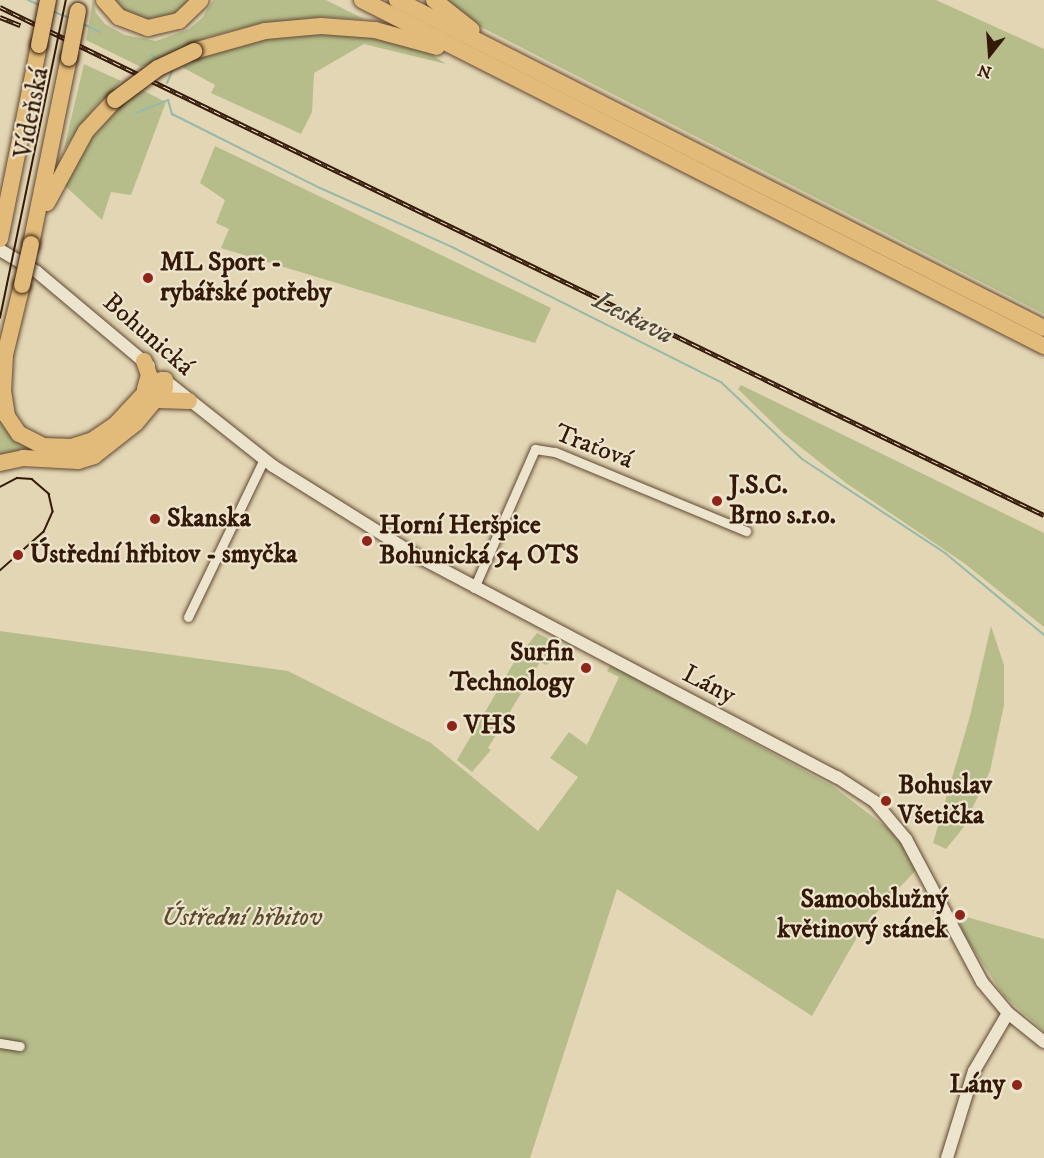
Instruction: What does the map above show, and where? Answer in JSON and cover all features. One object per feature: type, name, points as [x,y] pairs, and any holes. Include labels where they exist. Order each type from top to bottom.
[{"type":"highway","name":"Vídeňská","points":[[1,232],[48,0]]},
{"type":"highway","points":[[104,0],[125,21],[154,27],[183,19],[201,0]]},
{"type":"highway","points":[[362,0],[498,60],[1044,328]]},
{"type":"highway","points":[[397,0],[498,60],[1044,346]]},
{"type":"highway","points":[[434,0],[498,60]]},
{"type":"highway","name":"Vídeňská","points":[[0,377],[32,239],[79,5]]},
{"type":"highway","points":[[32,239],[80,141],[115,100],[158,68],[194,51],[282,28],[340,26],[419,41],[498,60]]},
{"type":"highway","points":[[0,463],[23,458],[86,460],[114,444],[159,400],[165,380],[156,381],[145,389],[115,425],[93,440],[71,447],[43,446],[19,434],[7,416],[3,392],[5,357]]},
{"type":"highway","points":[[144,361],[149,375],[145,389]]},
{"type":"highway","points":[[159,400],[189,401]]},
{"type":"street","name":"Bohunická","points":[[0,250],[37,272],[189,401],[264,459],[417,556]]},
{"type":"street","name":"Traťová","points":[[474,588],[535,448],[555,452],[746,531]]},
{"type":"street","points":[[188,617],[264,459]]},
{"type":"street","name":"Lány","points":[[417,556],[837,777],[874,801],[906,838],[969,962],[1008,1013],[1044,1042]]},
{"type":"street","points":[[947,1158],[974,1071],[1008,1013]]},
{"type":"street","points":[[0,1044],[20,1046]]},
{"type":"green space","points":[[93,0],[96,13],[105,24],[125,35],[156,41],[189,29],[202,18],[213,0],[326,0],[364,19],[320,17],[258,24],[208,37],[141,67],[86,40]]},
{"type":"green space","points":[[108,0],[198,0],[189,12],[145,24]]},
{"type":"green space","points":[[445,0],[936,0],[1044,49],[1044,314],[479,26]]},
{"type":"green space","points":[[310,33],[369,37],[420,47],[446,64],[364,44],[314,73],[312,112],[301,134],[211,93],[215,85],[182,67],[210,54],[250,42]]},
{"type":"green space","points":[[84,64],[121,81],[96,106],[64,149]]},
{"type":"green space","points":[[138,88],[166,102],[131,195],[111,192],[102,220],[62,183],[88,138]]},
{"type":"green space","points":[[215,146],[551,308],[535,343],[221,248],[229,229],[216,223],[225,200],[200,183]]},
{"type":"green space","points":[[741,385],[1044,533],[1044,627],[964,563],[846,483],[784,434],[738,389]]},
{"type":"green space","points":[[0,417],[43,450],[0,459]]},
{"type":"green space","points":[[991,626],[1004,665],[1004,705],[990,771],[963,828],[946,849],[933,843],[970,716]]},
{"type":"green space","name":"Ústřední hřbitov","points":[[0,631],[288,671],[431,743],[538,831],[578,777],[550,758],[569,732],[587,745],[619,677],[607,671],[611,665],[834,787],[899,837],[916,870],[863,927],[812,1016],[617,889],[530,1158],[0,1158]]},
{"type":"green space","points":[[537,633],[557,643],[555,659],[546,665],[540,662],[488,748],[491,750],[472,772],[457,760],[513,664]]},
{"type":"green space","points":[[956,914],[1044,939],[1044,1031],[1004,996],[964,935]]},
{"type":"waterway","name":"Leskava","points":[[28,0],[39,5]]},
{"type":"waterway","name":"Leskava","points":[[52,11],[69,18]]},
{"type":"waterway","name":"Leskava","points":[[83,24],[100,32]]},
{"type":"waterway","name":"Leskava","points":[[151,55],[160,60]]},
{"type":"waterway","name":"Leskava","points":[[167,83],[173,69]]},
{"type":"waterway","name":"Leskava","points":[[136,113],[168,100],[172,114],[320,188],[452,247],[722,383],[802,459],[945,553],[1044,635]]},
{"type":"tram line","points":[[0,318],[66,0]]},
{"type":"tram line","points":[[0,487],[17,478],[32,479],[49,494],[53,512],[44,532],[0,571]]},
{"type":"railway","points":[[0,7],[1044,515]]},
{"type":"railway","points":[[0,17],[20,25]]},
{"type":"place","name":"ML Sport - rybářské potřeby","points":[[148,278]]},
{"type":"place","name":"J.S.C. Brno s.r.o.","points":[[717,501]]},
{"type":"place","name":"Skanska","points":[[155,519]]},
{"type":"place","name":"Horní Heršpice Bohunická 54 OTS","points":[[367,541]]},
{"type":"place","name":"Ústřední hřbitov - smyčka","points":[[18,555]]},
{"type":"place","name":"Surfin Technology","points":[[586,668]]},
{"type":"place","name":"VHS","points":[[452,726]]},
{"type":"place","name":"Bohuslav Všetička","points":[[886,801]]},
{"type":"place","name":"Samoobslužný květinový stánek","points":[[960,915]]},
{"type":"place","name":"Lány","points":[[1017,1085]]}]
